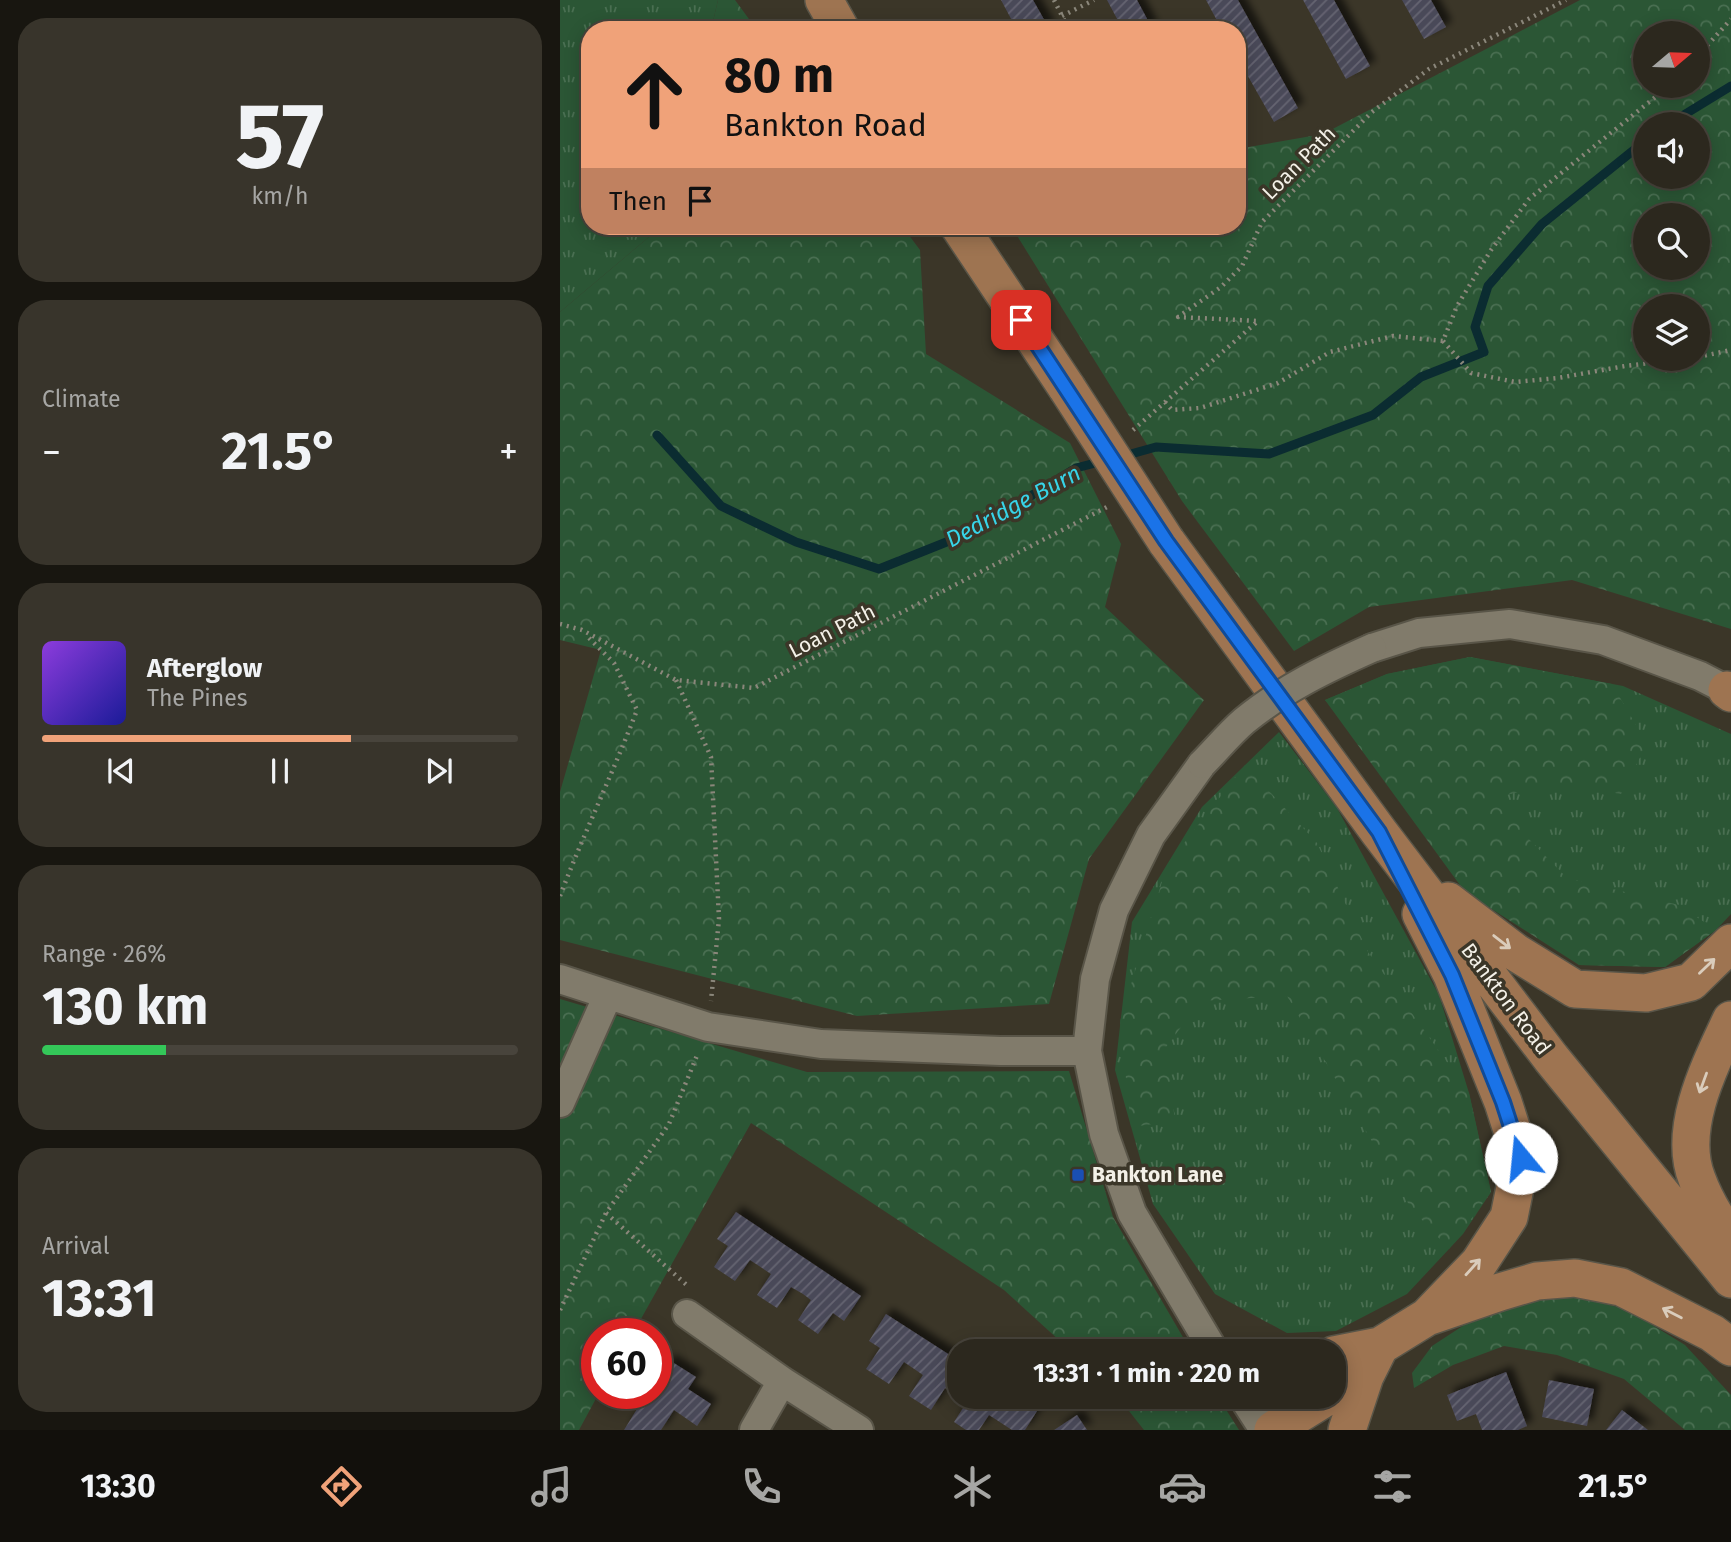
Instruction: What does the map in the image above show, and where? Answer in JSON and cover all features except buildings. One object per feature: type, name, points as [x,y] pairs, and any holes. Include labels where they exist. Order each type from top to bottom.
[{"type":"main road","points":[[824,0],[836,21]]},
{"type":"main road","name":"Bankton Road","points":[[965,235],[1166,541],[1379,832],[1551,1058],[1731,1279]]},
{"type":"main road","points":[[1346,1383],[1426,1317],[1479,1262],[1508,1217],[1521,1158],[1503,1102],[1452,975],[1379,832]]},
{"type":"main road","points":[[1409,870],[1515,952],[1575,989],[1646,993],[1691,982],[1731,943]]},
{"type":"main road","points":[[1731,1020],[1710,1064],[1697,1101],[1691,1140],[1696,1178],[1731,1240]]},
{"type":"main road","points":[[1426,1317],[1537,1281],[1575,1278],[1621,1287],[1712,1333],[1731,1347]]},
{"type":"main road","points":[[1346,1357],[1372,1361]]},
{"type":"main road","points":[[1347,1430],[1372,1361]]},
{"type":"main road","points":[[1273,1430],[1307,1409]]},
{"type":"street","points":[[1207,1339],[1132,1213],[1104,1134],[1087,1051],[1095,979],[1114,910],[1151,835],[1202,764],[1244,721],[1286,691],[1322,670],[1372,648],[1419,633],[1510,624],[1603,640],[1700,676],[1730,692]]},
{"type":"street","points":[[560,979],[709,1027],[821,1044],[1000,1051],[1087,1051]]},
{"type":"street","points":[[560,1103],[608,995]]},
{"type":"street","points":[[687,1314],[782,1381],[859,1430]]},
{"type":"street","points":[[754,1430],[782,1381]]},
{"type":"street","points":[[1250,1409],[1264,1430]]},
{"type":"path","points":[[1054,0],[1064,21]]},
{"type":"path","points":[[1062,16],[1094,0]]},
{"type":"path","points":[[1552,0],[1555,6]]},
{"type":"path","name":"Loan Path","points":[[1138,427],[1258,321],[1178,317],[1221,287],[1242,266],[1262,222],[1381,105],[1429,69],[1566,0]]},
{"type":"path","points":[[1710,43],[1731,19]]},
{"type":"path","points":[[1443,341],[1457,306],[1491,250],[1529,199],[1654,98]]},
{"type":"path","points":[[1165,402],[1172,410],[1200,408],[1278,383],[1330,352],[1393,336],[1443,341],[1471,373],[1516,382],[1633,365]]},
{"type":"path","points":[[1710,354],[1731,350]]},
{"type":"path","name":"Loan Path","points":[[560,624],[582,630],[676,680],[754,688],[1109,506]]},
{"type":"path","points":[[560,896],[583,834],[614,769],[637,710],[614,663],[582,630]]},
{"type":"path","points":[[606,1213],[695,1292],[687,1314]]},
{"type":"green space","points":[[560,0],[718,0],[713,21],[581,21],[581,235],[651,235],[560,312]]},
{"type":"green space","points":[[718,0],[735,0],[750,21],[713,21]]},
{"type":"green space","points":[[1580,0],[1731,0],[1731,629],[1572,580],[1369,607],[1294,651],[1182,501],[1017,235],[1246,235],[1246,147],[1323,134]]},
{"type":"green space","points":[[651,235],[909,235],[920,250],[926,354],[1070,443],[1121,544],[1105,607],[1204,700],[1089,859],[1049,1004],[857,1016],[560,940],[560,792],[601,650],[560,640],[560,312]]},
{"type":"green space","points":[[1470,657],[1623,686],[1731,734],[1731,914],[1716,930],[1665,967],[1579,965],[1325,700],[1387,674]]},
{"type":"green space","points":[[1470,657],[1612,684],[1647,744],[1621,794],[1559,783],[1506,795],[1523,833],[1567,878],[1679,905],[1716,930],[1665,967],[1579,965],[1465,892],[1325,700],[1387,674]]},
{"type":"green space","points":[[1279,732],[1337,808],[1439,995],[1469,1093],[1491,1192],[1463,1234],[1407,1294],[1336,1331],[1287,1333],[1215,1294],[1153,1204],[1115,1070],[1132,922],[1202,807]]},
{"type":"green space","points":[[1245,765],[1317,843],[1368,952],[1469,1093],[1491,1192],[1449,1249],[1411,1208],[1287,996],[1201,1001],[1166,1047],[1175,1121],[1131,1127],[1120,1021],[1167,865]]},
{"type":"green space","points":[[560,999],[807,1072],[1069,1071],[1113,1217],[1184,1339],[1058,1339],[1004,1290],[751,1123],[641,1318],[581,1318],[581,1409],[590,1409],[579,1430],[560,1430]]},
{"type":"green space","points":[[1564,1294],[1626,1309],[1685,1345],[1731,1395],[1731,1430],[1685,1430],[1624,1379],[1557,1355],[1504,1346],[1453,1365],[1414,1388],[1412,1373],[1432,1346],[1481,1314]]},
{"type":"green space","points":[[1127,1409],[1226,1409],[1239,1430],[1144,1430]]},
{"type":"waterway","name":"Dedridge Burn","points":[[1689,112],[1731,86]]},
{"type":"waterway","name":"Dedridge Burn","points":[[1120,457],[1156,447],[1269,454],[1373,415],[1421,377],[1484,352],[1475,327],[1488,286],[1542,224],[1633,151]]},
{"type":"waterway","name":"Dedridge Burn","points":[[657,435],[721,506],[796,542],[879,569],[974,531],[1076,468],[1103,461]]},
{"type":"place","name":"Bankton Lane","points":[[1078,1175]]},
{"type":"route","points":[[1021,320],[1166,541],[1379,832],[1452,975],[1503,1102],[1521,1158]]}]
